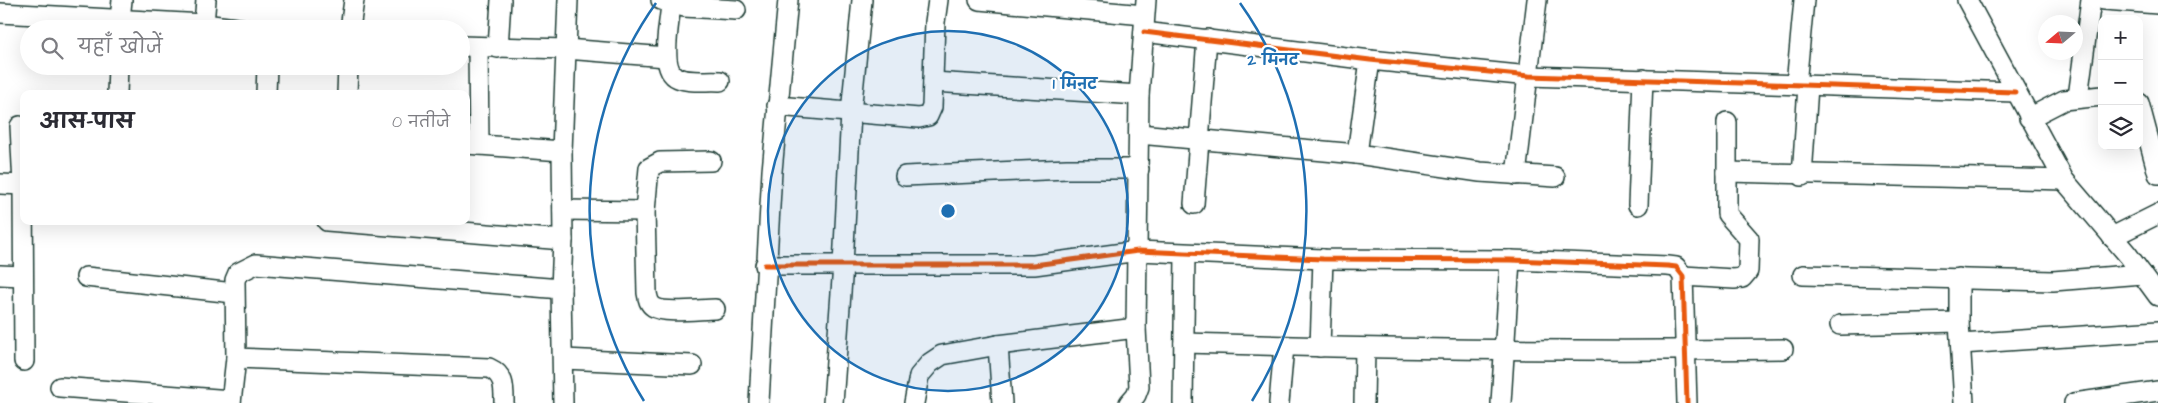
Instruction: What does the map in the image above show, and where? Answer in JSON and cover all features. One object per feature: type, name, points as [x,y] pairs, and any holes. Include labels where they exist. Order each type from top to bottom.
[{"type":"street","points":[[120,20],[122,0]]},
{"type":"street","points":[[204,20],[206,0]]},
{"type":"street","points":[[351,20],[354,0]]},
{"type":"street","points":[[498,48],[501,0]]},
{"type":"street","points":[[563,403],[564,359],[560,289],[563,240],[562,151],[568,0]]},
{"type":"street","points":[[759,402],[777,106],[788,0]]},
{"type":"street","points":[[833,403],[851,113],[862,0]]},
{"type":"street","points":[[777,106],[923,118],[931,112],[938,0]]},
{"type":"street","points":[[979,0],[1145,16],[1208,39],[1370,60],[1529,76],[1643,78],[2015,92]]},
{"type":"street","points":[[1516,175],[1537,0]]},
{"type":"street","points":[[1802,176],[1804,0]]},
{"type":"street","points":[[1967,0],[2064,180],[2158,295]]},
{"type":"street","points":[[2078,97],[2091,0]]},
{"type":"street","points":[[2104,0],[2158,4]]},
{"type":"street","points":[[720,81],[679,79],[668,68],[666,56],[666,2],[736,10]]},
{"type":"street","points":[[0,13],[47,8],[102,20]]},
{"type":"street","points":[[1129,403],[1136,395],[1139,387],[1136,328],[1139,96],[1145,16]]},
{"type":"street","points":[[1194,204],[1208,39]]},
{"type":"street","points":[[562,151],[472,145],[470,47],[566,49],[666,56]]},
{"type":"street","points":[[1357,154],[1370,60]]},
{"type":"street","points":[[117,90],[118,75]]},
{"type":"street","points":[[266,90],[267,75]]},
{"type":"street","points":[[346,90],[347,75]]},
{"type":"street","points":[[1638,205],[1643,78]]},
{"type":"street","points":[[933,82],[1139,96]]},
{"type":"street","points":[[2029,118],[2064,100],[2098,96]]},
{"type":"street","points":[[2147,106],[2158,174]]},
{"type":"street","points":[[1683,276],[1734,279],[1742,278],[1748,270],[1749,239],[1727,214],[1727,122]]},
{"type":"street","points":[[1139,134],[1357,154],[1516,175],[1554,177]]},
{"type":"street","points":[[711,161],[653,163],[647,173],[645,211],[649,302],[654,308],[665,310],[714,308]]},
{"type":"street","points":[[905,176],[1067,168],[1139,169]]},
{"type":"street","points":[[1727,172],[1802,176],[2064,180]]},
{"type":"street","points":[[0,184],[20,185]]},
{"type":"street","points":[[563,210],[645,211]]},
{"type":"street","points":[[2112,237],[2158,214]]},
{"type":"street","points":[[23,225],[24,361]]},
{"type":"street","points":[[377,225],[563,240]]},
{"type":"street","points":[[766,264],[1034,265],[1138,251],[1323,260],[1510,260],[1676,267],[1683,276],[1687,403]]},
{"type":"street","points":[[1183,403],[1185,254]]},
{"type":"street","points":[[1320,347],[1323,260]]},
{"type":"street","points":[[1501,403],[1506,349],[1510,260]]},
{"type":"street","points":[[60,386],[231,402],[236,358],[234,292],[238,273],[256,264],[560,289]]},
{"type":"street","points":[[1803,275],[2053,281],[2142,274]]},
{"type":"street","points":[[0,275],[22,276]]},
{"type":"street","points":[[86,277],[234,292]]},
{"type":"street","points":[[1959,278],[1959,322],[1964,403]]},
{"type":"street","points":[[1840,325],[1959,322]]},
{"type":"street","points":[[914,403],[919,376],[930,363],[942,355],[998,345],[1136,328]]},
{"type":"street","points":[[1961,344],[2158,331]]},
{"type":"street","points":[[1184,343],[1364,348],[1783,349]]},
{"type":"street","points":[[998,345],[1002,403]]},
{"type":"street","points":[[1279,403],[1284,346]]},
{"type":"street","points":[[1364,348],[1364,403]]},
{"type":"street","points":[[236,358],[489,368],[498,372],[502,379],[504,403]]},
{"type":"street","points":[[564,359],[692,365]]},
{"type":"street","points":[[2074,403],[2158,390]]},
{"type":"cycle path","points":[[1144,32],[1370,60],[1529,76],[2015,92]]},
{"type":"cycle path","points":[[765,265],[1034,265],[1138,251],[1323,259],[1510,260],[1676,267],[1683,276],[1687,403]]}]
